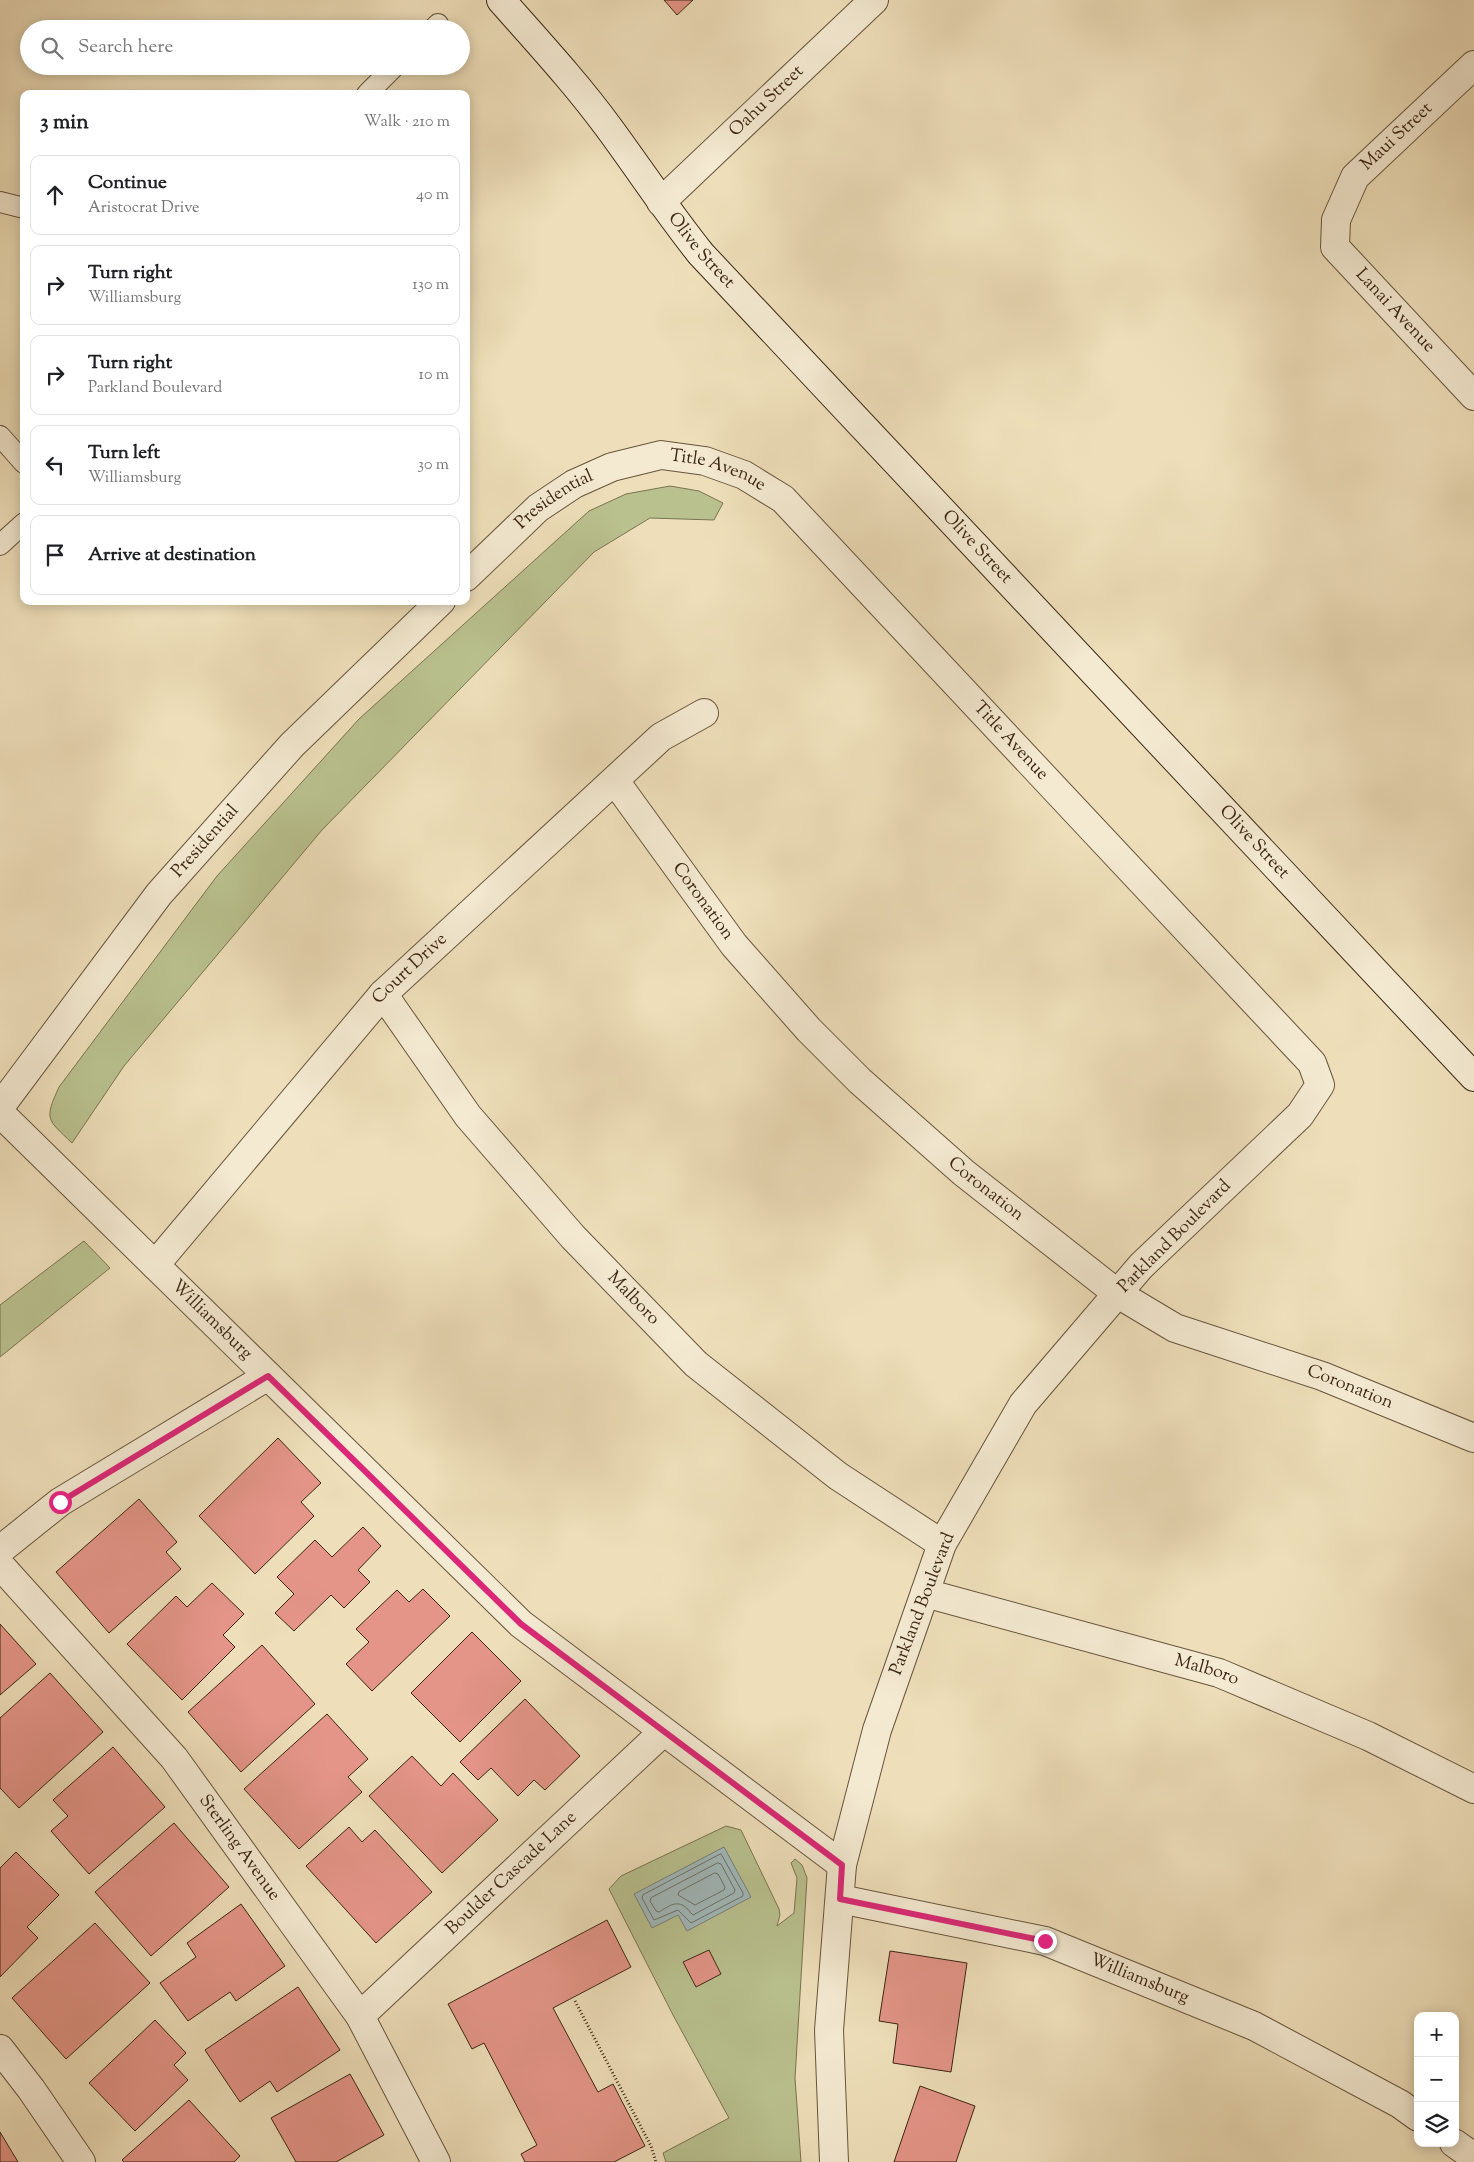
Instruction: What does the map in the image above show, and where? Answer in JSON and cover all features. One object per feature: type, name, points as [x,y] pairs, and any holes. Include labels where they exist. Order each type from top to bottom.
[{"type":"street","name":"Olive Street","points":[[502,0],[587,100],[660,202],[701,254],[1474,1077]]},
{"type":"street","name":"Oahu Street","points":[[660,202],[874,0]]},
{"type":"street","name":"Maui Street","points":[[1336,220],[1355,177],[1474,64]]},
{"type":"street","name":"Lanai Avenue","points":[[1336,220],[1335,247],[1474,396]]},
{"type":"street","name":"Presidential","points":[[470,573],[538,508],[574,484],[612,467],[661,455]]},
{"type":"street","name":"Title Avenue","points":[[661,455],[705,461],[744,475],[783,499],[1312,1063],[1320,1085]]},
{"type":"street","name":"Presidential","points":[[0,1107],[158,894],[292,745],[437,605]]},
{"type":"street","name":"Court Drive","points":[[155,1265],[383,994],[661,737],[704,713]]},
{"type":"street","name":"Coronation","points":[[615,781],[734,945],[809,1030],[860,1081],[964,1173],[1118,1294],[1175,1328],[1322,1376],[1474,1438]]},
{"type":"street","name":"Malboro","points":[[383,994],[468,1116],[573,1237],[696,1364],[838,1476],[942,1544]]},
{"type":"street","name":"Parkland Boulevard","points":[[834,2162],[829,2030],[842,1865],[877,1730],[942,1544],[1024,1404],[1141,1266],[1300,1115],[1320,1085]]},
{"type":"street","name":"Williamsburg","points":[[0,1113],[521,1624],[842,1865]]},
{"type":"street","points":[[0,1550],[60,1502],[268,1376]]},
{"type":"street","name":"Sterling Avenue","points":[[0,1565],[174,1758],[360,2016],[436,2162]]},
{"type":"street","name":"Malboro","points":[[925,1593],[1219,1672],[1368,1736],[1474,1788]]},
{"type":"street","name":"Boulder Cascade Lane","points":[[360,2016],[663,1732]]},
{"type":"street","name":"Williamsburg","points":[[840,1899],[1045,1941],[1254,2026],[1400,2104],[1414,2114]]},
{"type":"street","points":[[0,2049],[31,2089],[80,2162]]},
{"type":"street","points":[[1459,2146],[1474,2157]]},
{"type":"lane","points":[[371,90],[386,75]]},
{"type":"lane","points":[[0,202],[20,207]]},
{"type":"lane","points":[[0,436],[20,458]]},
{"type":"lane","points":[[0,545],[20,527]]},
{"type":"path","points":[[575,2001],[651,2146],[656,2162]]},
{"type":"green space","points":[[670,486],[699,491],[723,503],[714,520],[650,518],[594,552],[322,830],[124,1066],[72,1143],[57,1129],[50,1118],[51,1106],[59,1087],[217,876],[359,719],[589,511],[626,494]]},
{"type":"green space","points":[[84,1241],[110,1268],[0,1357],[0,1305]]},
{"type":"green space","points":[[726,1826],[741,1830],[779,1909],[780,1915],[777,1926],[794,1913],[797,1878],[791,1863],[795,1859],[802,1865],[807,1878],[795,2078],[801,2162],[666,2162],[663,2153],[729,2118],[673,2015],[609,1889],[621,1876]]},
{"type":"water","points":[[724,1847],[751,1897],[687,1931],[678,1915],[652,1928],[634,1894]]},
{"type":"building","points":[[664,0],[693,0],[677,15]]},
{"type":"building","points":[[278,1438],[321,1483],[301,1502],[314,1516],[255,1574],[199,1516]]},
{"type":"building","points":[[139,1499],[177,1542],[166,1552],[181,1569],[109,1633],[56,1572]]},
{"type":"building","points":[[363,1527],[381,1546],[358,1570],[370,1582],[344,1608],[331,1595],[294,1631],[275,1613],[294,1594],[277,1577],[315,1540],[332,1557]]},
{"type":"building","points":[[212,1583],[244,1614],[223,1635],[235,1647],[182,1700],[127,1644],[176,1596],[187,1607]]},
{"type":"building","points":[[423,1589],[450,1616],[372,1691],[346,1664],[369,1642],[356,1629],[397,1590],[409,1602]]},
{"type":"building","points":[[0,1624],[36,1664],[0,1695]]},
{"type":"building","points":[[472,1632],[521,1681],[460,1742],[411,1693]]},
{"type":"building","points":[[262,1645],[315,1704],[241,1772],[188,1712]]},
{"type":"building","points":[[50,1673],[103,1732],[19,1808],[0,1788],[0,1718]]},
{"type":"building","points":[[525,1699],[580,1756],[545,1790],[534,1780],[518,1796],[491,1768],[478,1780],[460,1762]]},
{"type":"building","points":[[327,1714],[368,1759],[348,1777],[362,1792],[299,1849],[244,1789]]},
{"type":"building","points":[[113,1747],[165,1807],[89,1874],[51,1831],[68,1816],[53,1800]]},
{"type":"building","points":[[412,1756],[441,1786],[453,1773],[498,1820],[442,1873],[369,1796]]},
{"type":"building","points":[[174,1823],[229,1887],[151,1956],[95,1892]]},
{"type":"building","points":[[349,1827],[362,1842],[375,1830],[432,1892],[376,1943],[306,1866]]},
{"type":"building","points":[[16,1852],[59,1895],[27,1927],[38,1938],[0,1977],[0,1868]]},
{"type":"building","points":[[241,1904],[285,1966],[236,2001],[230,1992],[188,2021],[160,1983],[196,1957],[187,1943]]},
{"type":"building","points":[[607,1920],[631,1967],[553,2008],[598,2092],[613,2084],[645,2146],[614,2162],[525,2162],[521,2154],[537,2145],[484,2043],[472,2049],[448,2004]]},
{"type":"building","points":[[95,1923],[150,1983],[66,2059],[12,1998]]},
{"type":"building","points":[[709,1950],[721,1974],[696,1987],[683,1962]]},
{"type":"building","points":[[890,1951],[967,1963],[951,2072],[893,2063],[898,2024],[879,2021]]},
{"type":"building","points":[[298,1987],[340,2050],[277,2092],[270,2081],[240,2102],[205,2050]]},
{"type":"building","points":[[155,2020],[186,2053],[174,2065],[188,2080],[135,2131],[89,2083]]},
{"type":"building","points":[[350,2074],[384,2135],[336,2162],[296,2162],[271,2118]]},
{"type":"building","points":[[920,2086],[975,2106],[956,2162],[894,2162]]},
{"type":"building","points":[[189,2100],[240,2156],[234,2162],[124,2162],[122,2160]]},
{"type":"building","points":[[0,2132],[18,2162],[0,2162]]},
{"type":"route","points":[[60,1502],[268,1376],[521,1624],[842,1865],[840,1899],[1045,1941]]}]
